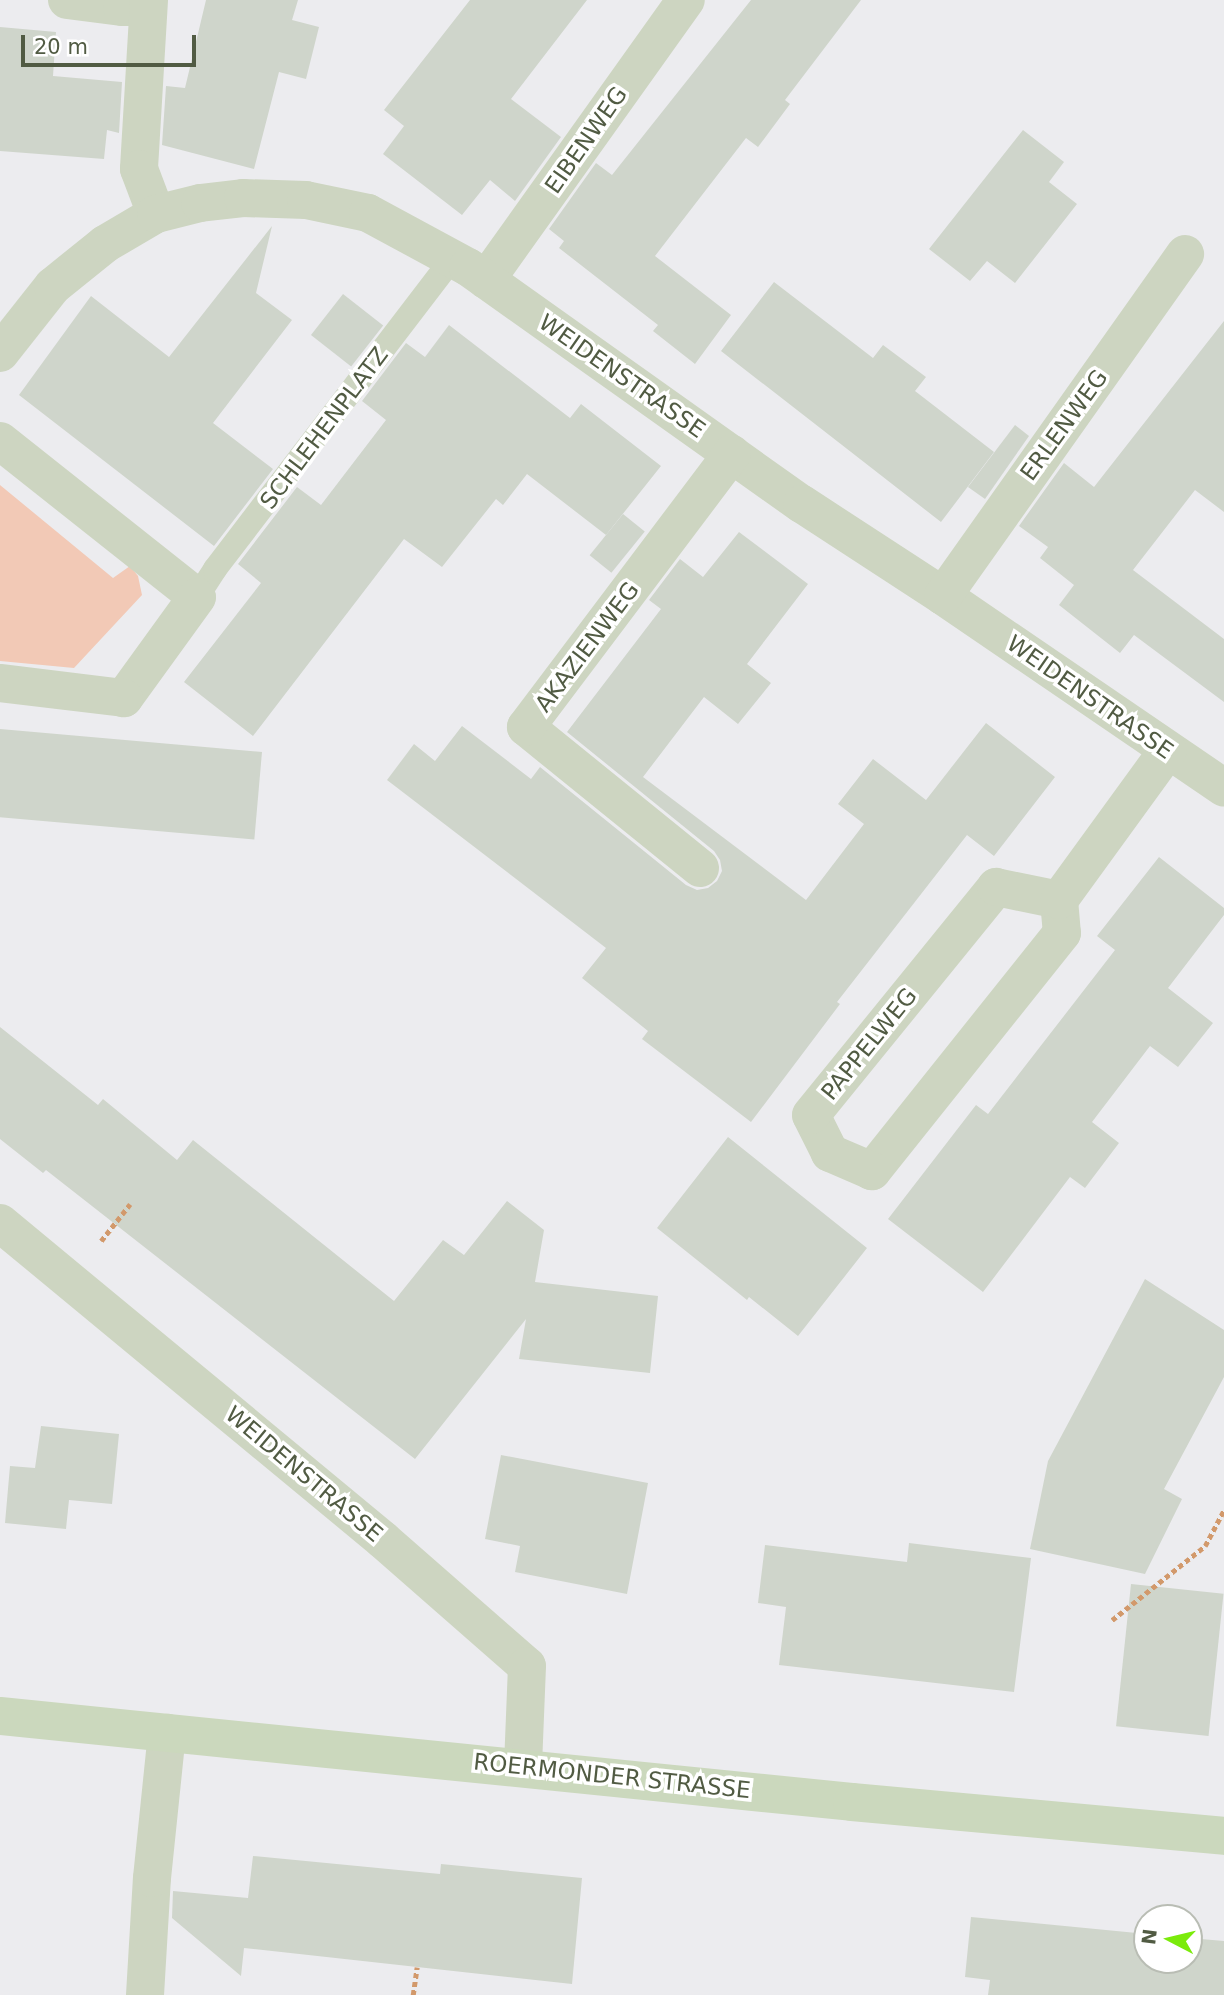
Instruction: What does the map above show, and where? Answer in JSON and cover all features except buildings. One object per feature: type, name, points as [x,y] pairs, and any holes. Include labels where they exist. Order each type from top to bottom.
[{"type":"main road","name":"ROERMONDER STRASSE","points":[[0,1716],[1224,1836]]},
{"type":"street","points":[[67,0],[122,7],[148,3],[139,169],[156,214]]},
{"type":"street","name":"EIBENWEG","points":[[486,280],[686,0]]},
{"type":"street","name":"WEIDENSTRASSE","points":[[0,353],[52,286],[104,244],[156,214],[200,203],[243,198],[306,201],[368,213],[486,280],[802,504],[943,596],[1224,789]]},
{"type":"street","name":"ERLENWEG","points":[[943,596],[1185,254]]},
{"type":"street","points":[[0,440],[197,597]]},
{"type":"street","name":"AKAZIENWEG","points":[[700,868],[526,727],[732,454]]},
{"type":"street","name":"SCHLEHENPLATZ","points":[[0,683],[124,698],[197,597]]},
{"type":"street","points":[[1059,900],[1168,750]]},
{"type":"street","name":"PAPPELWEG","points":[[996,887],[1059,900],[1062,933],[872,1171],[830,1153],[811,1115],[996,887]]},
{"type":"street","name":"WEIDENSTRASSE","points":[[0,1223],[343,1506],[527,1666],[523,1767]]},
{"type":"street","points":[[145,1995],[152,1878],[167,1733]]},
{"type":"lane","name":"SCHLEHENPLATZ","points":[[197,597],[215,569],[453,259]]},
{"type":"path","points":[[1112,1620],[1205,1546],[1224,1510]]},
{"type":"path","points":[[414,1995],[417,1967]]},
{"type":"shaded area","points":[[0,485],[113,578],[130,566],[138,576],[142,595],[74,668],[0,661]]}]
